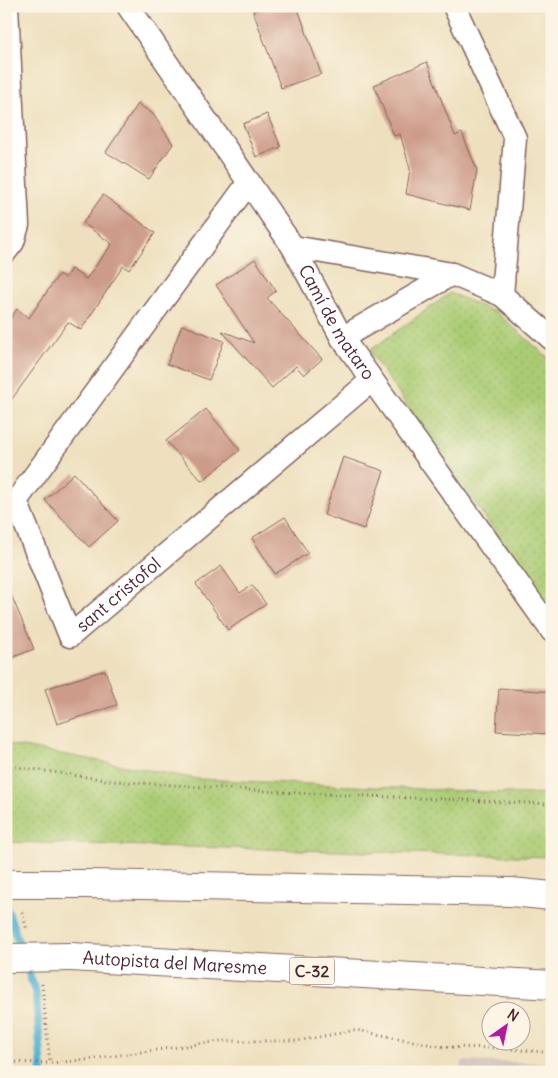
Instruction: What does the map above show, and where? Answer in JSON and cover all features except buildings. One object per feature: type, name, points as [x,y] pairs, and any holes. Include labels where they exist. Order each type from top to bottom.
[{"type":"highway","points":[[6,884],[511,892],[552,896]]},
{"type":"highway","name":"Autopista del Maresme","points":[[6,958],[72,958],[552,985]]},
{"type":"street","points":[[6,251],[13,242],[18,225],[7,6]]},
{"type":"street","name":"Camí de mataro","points":[[128,6],[293,247],[342,338],[552,632]]},
{"type":"street","points":[[454,6],[515,138],[502,295]]},
{"type":"street","name":"sant cristofol","points":[[249,182],[16,501],[70,636],[372,380]]},
{"type":"street","points":[[293,247],[452,274],[502,295],[552,339]]},
{"type":"street","points":[[342,338],[452,274]]},
{"type":"path","points":[[6,768],[11,766],[113,781],[260,791],[552,804]]},
{"type":"path","points":[[6,1062],[50,1063],[85,1060],[220,1041],[297,1041],[356,1030],[444,1047],[501,1048],[552,1053]]},
{"type":"shaded area","points":[[462,1061],[552,1063],[552,1072],[462,1072]]},
{"type":"green space","points":[[450,293],[497,313],[552,361],[552,614],[369,351]]},
{"type":"green space","points":[[6,744],[198,779],[552,795],[552,857],[6,842]]},
{"type":"waterway","points":[[6,906],[36,994],[42,1072]]}]
